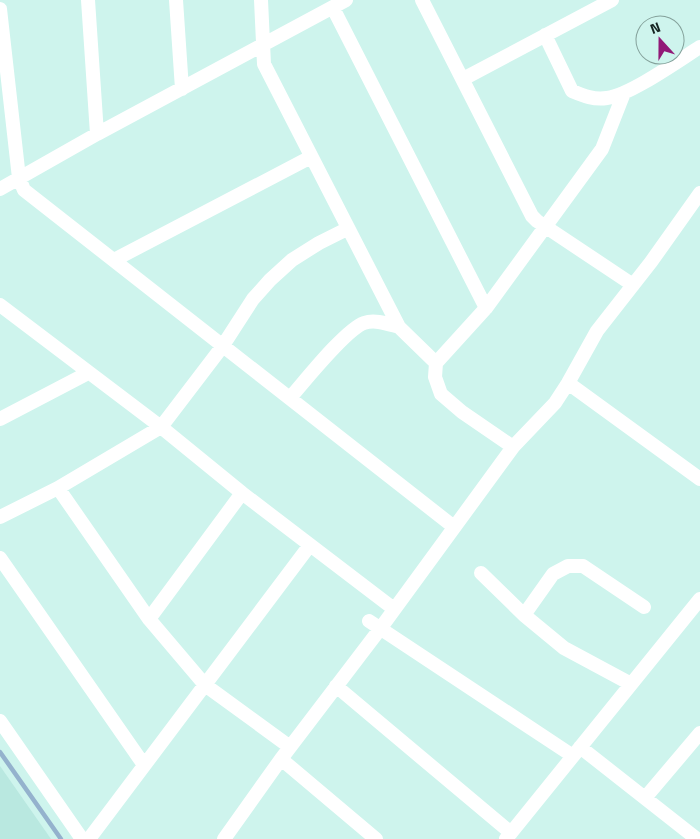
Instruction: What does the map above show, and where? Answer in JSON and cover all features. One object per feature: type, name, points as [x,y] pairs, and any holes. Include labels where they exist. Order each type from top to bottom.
[{"type":"street","points":[[88,0],[97,134]]},
{"type":"street","points":[[176,0],[182,89]]},
{"type":"street","points":[[260,0],[264,64],[347,229],[399,327],[436,363]]},
{"type":"street","points":[[0,189],[97,134],[346,0]]},
{"type":"street","points":[[422,0],[527,207],[537,221],[633,285]]},
{"type":"street","points":[[463,79],[612,0]]},
{"type":"street","points":[[332,8],[486,308]]},
{"type":"street","points":[[0,9],[19,178],[24,190],[454,527]]},
{"type":"street","points":[[545,35],[572,91],[590,98],[607,98],[624,93],[700,47]]},
{"type":"street","points":[[513,447],[462,412],[441,394],[435,377],[436,363],[486,308],[602,149],[624,93]]},
{"type":"street","points":[[114,260],[311,157]]},
{"type":"street","points":[[224,839],[336,686],[375,625],[394,609],[513,447],[556,403],[597,331],[700,193]]},
{"type":"street","points":[[0,518],[58,488],[161,427],[222,347],[254,299],[270,280],[292,260],[319,243],[347,229]]},
{"type":"street","points":[[0,306],[161,427],[242,493],[394,609]]},
{"type":"street","points":[[0,321],[13,315]]},
{"type":"street","points":[[290,398],[346,336],[364,323],[380,322],[399,327]]},
{"type":"street","points":[[0,419],[88,373]]},
{"type":"street","points":[[568,383],[700,479]]},
{"type":"street","points":[[58,488],[149,619],[204,685],[290,747]]},
{"type":"street","points":[[149,619],[242,493]]},
{"type":"street","points":[[89,839],[310,545]]},
{"type":"street","points":[[0,558],[144,765]]},
{"type":"street","points":[[524,615],[553,574],[568,566],[583,566],[644,607]]},
{"type":"street","points":[[480,573],[524,615],[564,648],[631,684]]},
{"type":"street","points":[[336,686],[508,836],[700,599]]},
{"type":"street","points":[[375,625],[577,752],[645,798],[697,839]]},
{"type":"street","points":[[0,721],[82,839]]},
{"type":"street","points":[[645,798],[700,733]]},
{"type":"street","points":[[281,759],[368,836]]},
{"type":"shaded area","points":[[0,766],[51,839],[0,839]]},
{"type":"waterway","points":[[0,752],[61,839]]}]
